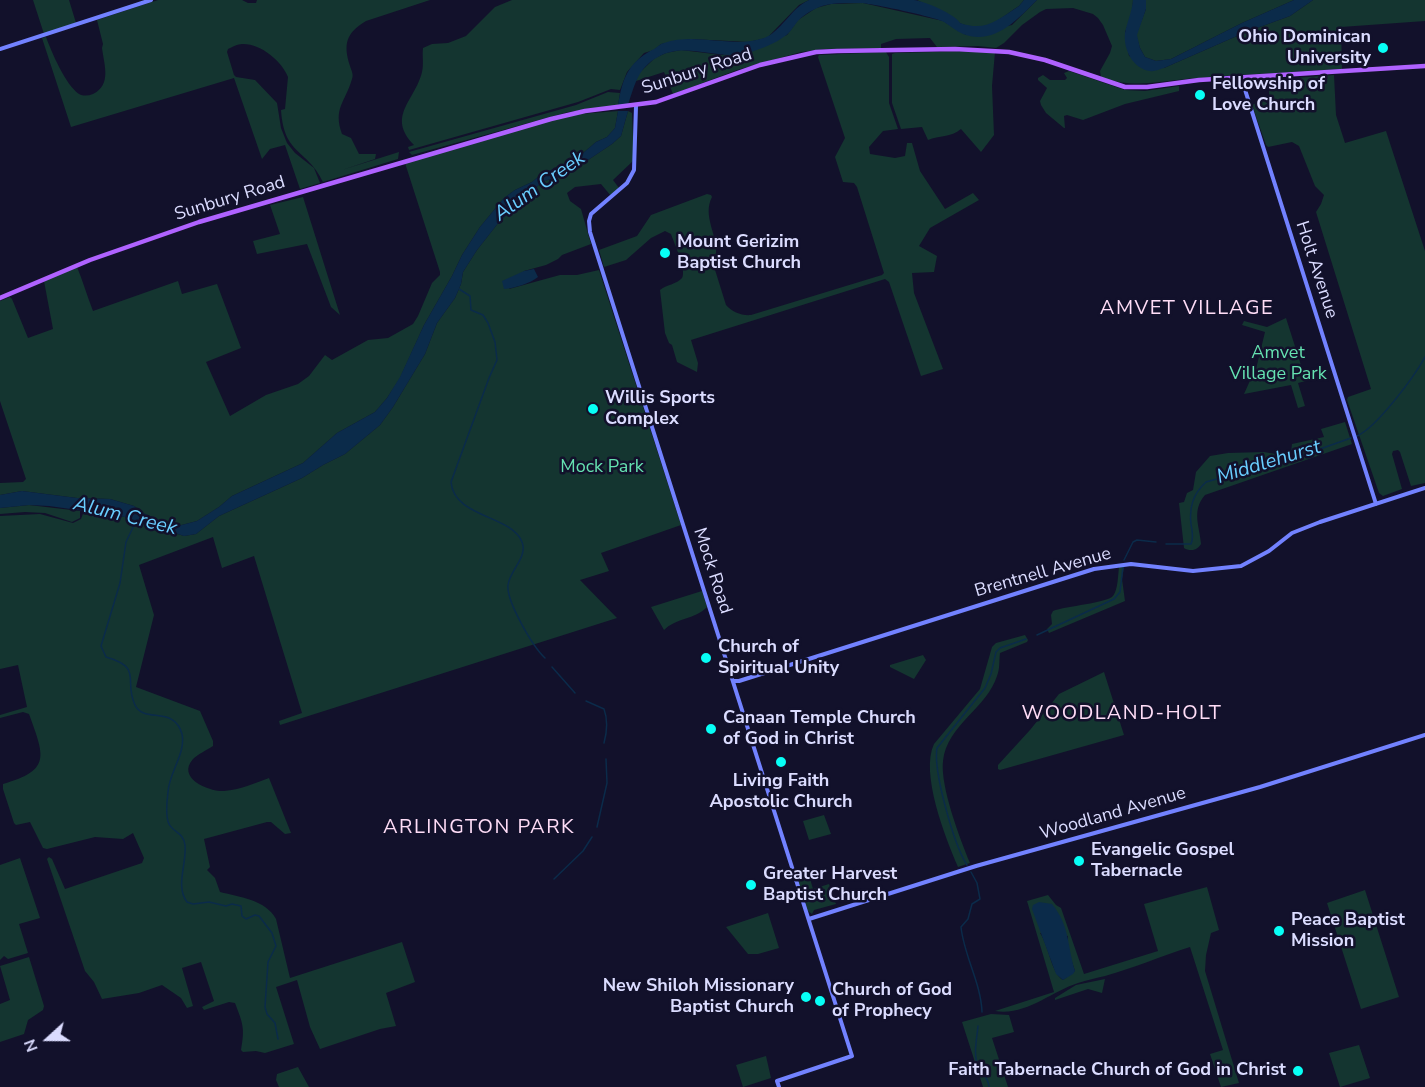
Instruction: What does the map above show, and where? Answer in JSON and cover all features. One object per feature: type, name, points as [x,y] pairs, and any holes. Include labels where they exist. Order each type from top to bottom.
[{"type":"main road","name":"Sunbury Road","points":[[0,298],[91,259],[199,222],[551,118],[578,112],[634,106],[674,96],[769,62],[816,52],[990,50],[1045,60],[1125,87],[1147,87],[1241,77],[1425,66]]},
{"type":"street","points":[[0,50],[151,0]]},
{"type":"street","name":"Holt Avenue","points":[[1241,77],[1376,504]]},
{"type":"street","name":"Mock Road","points":[[634,106],[634,170],[627,183],[591,214],[589,228],[852,1056],[777,1081],[779,1087]]},
{"type":"street","name":"Brentnell Avenue","points":[[733,681],[1094,569],[1131,564],[1193,571],[1241,566],[1269,551],[1292,533],[1425,488]]},
{"type":"street","name":"Woodland Avenue","points":[[809,919],[984,864],[1260,787],[1425,735]]},
{"type":"green space","points":[[33,0],[69,0],[76,23],[44,34]]},
{"type":"green space","points":[[158,0],[242,0],[256,3],[257,0],[430,0],[366,21],[354,30],[348,40],[347,51],[353,77],[339,112],[342,134],[351,138],[359,154],[376,154],[375,159],[342,170],[399,152],[398,159],[323,182],[317,171],[291,144],[283,125],[281,110],[285,109],[288,77],[285,71],[270,54],[249,44],[239,44],[228,49],[234,75],[255,80],[277,103],[281,128],[287,143],[295,153],[314,168],[320,183],[300,189],[285,145],[270,149],[262,159],[234,78],[71,127],[42,38],[46,37],[60,68],[74,89],[81,95],[91,95],[99,90],[105,80],[103,44],[97,20]]},
{"type":"green space","points":[[512,0],[809,0],[799,5],[767,38],[748,42],[691,39],[661,44],[654,50],[644,53],[627,72],[620,90],[611,89],[578,102],[409,150],[408,147],[414,145],[406,135],[402,117],[422,72],[423,48],[432,44],[448,43],[466,36],[495,7]]},
{"type":"green space","points":[[917,0],[1024,0],[997,21],[987,26],[975,27],[958,22]]},
{"type":"green space","points":[[1037,0],[1133,0],[1132,15],[1125,32],[1129,56],[1164,68],[1246,32],[1290,16],[1313,0],[1425,0],[1425,21],[1341,27],[1342,69],[1138,84],[1114,81],[1101,77],[1100,71],[1112,46],[1103,25],[1093,14],[1073,8],[1046,9],[1040,12],[996,48],[937,47],[930,38],[896,39],[881,44],[881,48],[801,52],[737,70],[673,94],[664,72],[636,81],[637,75],[655,58],[666,53],[681,50],[722,55],[787,35],[798,20],[816,8],[831,4],[863,3],[943,21],[966,35],[1012,25]]},
{"type":"green space","points":[[1146,0],[1294,0],[1171,59],[1156,61],[1145,57],[1136,35],[1146,9]]},
{"type":"green space","points":[[886,52],[889,57],[889,103],[898,129],[883,131],[869,147],[870,154],[895,158],[905,156],[907,143],[912,143],[920,171],[945,209],[973,193],[979,200],[930,228],[919,246],[937,256],[934,272],[912,273],[914,293],[943,369],[921,376],[889,282],[885,279],[691,340],[698,363],[697,372],[677,362],[672,345],[665,333],[660,290],[680,280],[683,274],[682,263],[671,234],[665,231],[651,238],[626,260],[604,267],[599,250],[637,236],[651,215],[707,194],[712,197],[709,204],[709,218],[716,248],[716,255],[711,257],[726,305],[737,313],[751,315],[882,275],[884,273],[857,187],[854,183],[843,182],[835,157],[845,138],[818,57],[819,55]]},
{"type":"green space","points":[[995,52],[992,86],[994,135],[981,152],[961,129],[953,134],[928,140],[922,127],[901,129],[892,103],[892,54]]},
{"type":"green space","points":[[1069,71],[1125,90],[1145,91],[1179,86],[1179,91],[1125,104],[1083,120],[1067,115],[1064,116],[1064,128],[1046,113],[1041,105],[1040,101],[1047,88],[1038,78],[1043,75],[1050,80],[1065,80],[1067,78],[1064,73]]},
{"type":"green space","points":[[1334,75],[1336,115],[1345,143],[1386,131],[1425,251],[1425,483],[1411,486],[1400,452],[1393,451],[1402,489],[1383,496],[1379,493],[1347,400],[1348,397],[1371,389],[1316,212],[1324,195],[1315,186],[1299,146],[1292,142],[1268,147],[1266,145],[1252,105],[1269,97],[1269,80]]},
{"type":"green space","points":[[608,92],[620,93],[618,106],[568,112],[412,155],[409,152],[576,105]]},
{"type":"green space","points":[[618,111],[615,128],[607,137],[596,142],[567,164],[543,173],[504,198],[480,227],[462,255],[424,325],[400,378],[387,398],[375,412],[337,433],[303,463],[232,496],[197,521],[174,527],[143,513],[134,506],[110,499],[77,498],[22,491],[0,495],[0,483],[23,482],[26,479],[0,401],[0,301],[10,297],[12,299],[28,338],[53,329],[44,281],[77,267],[93,311],[178,281],[182,294],[217,284],[241,348],[206,362],[230,416],[266,395],[298,384],[309,376],[325,355],[332,360],[368,340],[388,338],[413,324],[432,283],[440,272],[405,163],[556,119],[580,114]]},
{"type":"green space","name":"Mock Park","points":[[628,111],[632,113],[634,160],[613,180],[619,188],[611,196],[601,184],[575,187],[567,193],[570,201],[581,209],[591,244],[562,255],[546,265],[524,271],[509,289],[560,275],[577,275],[599,270],[681,525],[601,553],[609,571],[580,580],[617,618],[280,725],[279,721],[302,713],[254,556],[222,568],[213,537],[139,565],[154,615],[136,687],[200,711],[213,746],[193,759],[189,766],[191,778],[210,789],[224,791],[242,788],[269,778],[291,833],[285,834],[271,822],[267,822],[204,839],[210,867],[207,870],[215,878],[220,892],[252,900],[272,913],[276,919],[290,978],[402,942],[415,982],[386,993],[396,1026],[320,1049],[310,1027],[297,980],[276,987],[294,1044],[265,1053],[243,1052],[241,1050],[242,1026],[235,1003],[229,1002],[204,1010],[202,1007],[214,1001],[201,962],[182,968],[193,1006],[187,1008],[181,998],[162,985],[139,993],[102,999],[94,982],[85,971],[47,859],[49,857],[52,859],[65,889],[142,863],[144,858],[133,833],[123,839],[95,837],[47,849],[43,848],[30,822],[16,825],[14,823],[3,784],[19,779],[37,767],[40,751],[29,714],[23,712],[0,718],[0,715],[27,707],[18,665],[0,669],[0,516],[40,514],[73,523],[81,519],[84,511],[125,517],[184,536],[196,534],[219,516],[302,478],[345,454],[380,425],[393,407],[425,354],[437,323],[455,298],[463,272],[499,222],[542,182],[570,172],[612,144],[621,136]]},
{"type":"green space","points":[[303,197],[340,315],[331,307],[307,244],[257,254],[253,241],[280,234],[270,205]]},
{"type":"green space","name":"Amvet Village Park","points":[[1286,318],[1306,381],[1298,383],[1305,406],[1298,408],[1291,385],[1244,394],[1257,365],[1265,332],[1242,325],[1244,321],[1267,327]]},
{"type":"green space","points":[[1345,422],[1352,444],[1205,495],[1197,513],[1201,544],[1194,550],[1184,548],[1179,503],[1184,502],[1187,493],[1193,490],[1196,472],[1210,456],[1228,453],[1264,452],[1281,455],[1291,453],[1292,444],[1324,437],[1321,429]]},
{"type":"green space","points":[[29,505],[80,511],[80,518],[72,522],[45,513],[0,514],[0,508]]},
{"type":"green space","points":[[1119,567],[1124,567],[1122,579],[1125,601],[1049,633],[1047,629],[1052,624],[1053,611],[1103,601],[1113,596],[1117,586]]},
{"type":"green space","points":[[702,591],[707,607],[664,630],[651,607]]},
{"type":"green space","points":[[1025,635],[1027,642],[1000,653],[999,671],[992,687],[959,727],[946,748],[943,761],[945,784],[970,863],[958,867],[936,805],[932,788],[930,756],[934,744],[980,689],[992,647],[996,643]]},
{"type":"green space","points":[[923,655],[926,660],[914,679],[890,667],[890,665]]},
{"type":"green space","points":[[1104,672],[1124,735],[998,769],[998,765],[1059,694]]},
{"type":"green space","points":[[824,815],[831,834],[809,840],[803,821]]},
{"type":"green space","points":[[20,858],[40,918],[19,924],[28,953],[8,959],[4,956],[0,960],[0,865]]},
{"type":"green space","points":[[807,868],[813,889],[829,884],[836,904],[814,910],[812,914],[808,911],[796,874]]},
{"type":"green space","points":[[1207,887],[1219,930],[1211,933],[1205,971],[1239,1083],[1221,1087],[1210,1054],[1223,1050],[1190,947],[1116,973],[1078,983],[1028,1007],[1006,1012],[995,1011],[1054,992],[1027,901],[1048,895],[1061,908],[1084,974],[1158,951],[1144,904]],"holes":[[[1040,933],[1068,936],[1068,950],[1075,971],[1063,980],[1056,972]]]},
{"type":"green space","points":[[1365,890],[1399,997],[1361,1009],[1327,903]]},
{"type":"green space","points":[[768,913],[779,948],[758,954],[748,954],[726,927]]},
{"type":"green space","points":[[29,957],[44,1006],[43,1010],[28,1020],[24,1034],[0,1042],[0,1004],[10,1000],[0,966]]},
{"type":"green space","points":[[1105,979],[1102,993],[1088,989],[1055,1000],[1076,985]]},
{"type":"green space","points":[[991,1014],[1009,1015],[1014,1032],[992,1038],[1008,1087],[983,1087],[962,1022]]},
{"type":"green space","points":[[1359,1045],[1370,1078],[1340,1087],[1329,1053]]},
{"type":"green space","points":[[766,1056],[771,1078],[743,1087],[736,1065]]},
{"type":"green space","points":[[298,1067],[309,1087],[279,1087],[276,1080],[277,1074]]},
{"type":"water","points":[[809,0],[914,0],[939,8],[960,23],[977,26],[998,20],[1024,0],[1037,0],[1005,29],[995,34],[974,37],[963,34],[939,20],[876,5],[837,3],[825,5],[803,16],[781,39],[748,53],[725,55],[680,51],[658,57],[642,71],[635,83],[628,105],[618,106],[624,80],[632,66],[661,44],[689,39],[740,42],[764,38]]},
{"type":"water","points":[[1133,0],[1146,0],[1146,9],[1137,35],[1145,57],[1156,61],[1171,59],[1294,0],[1313,0],[1290,16],[1152,71],[1134,62],[1126,45],[1125,33]]},
{"type":"water","name":"Alum Creek","points":[[618,111],[628,111],[621,136],[570,172],[542,182],[499,222],[463,272],[455,298],[437,323],[425,354],[393,407],[380,425],[345,454],[302,478],[219,516],[196,534],[184,536],[125,517],[49,506],[29,505],[0,508],[0,495],[22,491],[77,498],[110,499],[134,506],[143,513],[174,527],[197,521],[232,496],[303,463],[337,433],[375,412],[387,398],[462,255],[480,227],[504,198],[543,173],[567,164],[596,142],[607,137],[615,128]]},
{"type":"water","points":[[534,269],[538,277],[522,285],[504,289],[502,281]]},
{"type":"water","points":[[1039,902],[1052,904],[1065,928],[1075,971],[1063,980],[1056,974],[1032,909],[1033,905]]},
{"type":"waterway","points":[[459,289],[470,296],[471,310],[483,315],[488,323],[495,342],[497,360],[451,482],[455,494],[462,503],[507,526],[522,542],[523,553],[509,579],[509,592],[521,623],[545,658]]},
{"type":"waterway","name":"Middlehurst","points":[[1357,436],[1375,423],[1413,377],[1425,357]]},
{"type":"waterway","name":"Middlehurst","points":[[1166,544],[1191,544],[1193,536],[1191,506],[1198,491],[1206,482],[1306,454],[1351,438]]},
{"type":"waterway","name":"Alum Creek","points":[[136,521],[126,542],[120,583],[101,646],[106,657],[118,661],[129,670],[132,696],[139,711],[173,720],[182,734],[182,749],[169,785],[167,812],[169,824],[181,835],[185,845],[182,889],[187,902],[241,906],[242,916],[246,919],[255,915],[259,916],[272,933],[276,946],[268,962],[265,1007],[267,1014],[275,1023],[278,1039]]},
{"type":"waterway","name":"Middlehurst","points":[[1124,560],[1133,542],[1137,540],[1156,542]]},
{"type":"waterway","name":"Middlehurst","points":[[1037,635],[1114,599],[1120,592],[1123,567]]},
{"type":"waterway","name":"Middlehurst","points":[[967,865],[956,842],[941,790],[937,748],[985,688],[996,652],[1000,648],[1026,639]]},
{"type":"waterway","points":[[552,667],[575,693]]},
{"type":"waterway","points":[[586,701],[604,709],[607,726],[604,743]]},
{"type":"waterway","points":[[597,827],[607,783],[606,759]]},
{"type":"waterway","points":[[554,879],[583,851],[592,837]]},
{"type":"waterway","name":"Middlehurst","points":[[971,872],[977,883],[980,899],[972,904],[968,919],[961,927],[965,948],[979,991],[982,1012]]},
{"type":"waterway","name":"Middlehurst","points":[[978,1026],[976,1056],[979,1069],[989,1087]]},
{"type":"place","name":"Ohio Dominican University","points":[[1383,48]]},
{"type":"place","name":"Fellowship of Love Church","points":[[1200,95]]},
{"type":"place","name":"Mount Gerizim Baptist Church","points":[[665,253]]},
{"type":"place","name":"Willis Sports Complex","points":[[593,409]]},
{"type":"place","name":"Church of Spiritual Unity","points":[[706,658]]},
{"type":"place","name":"Canaan Temple Church of God in Christ","points":[[711,729]]},
{"type":"place","name":"Living Faith Apostolic Church","points":[[781,762]]},
{"type":"place","name":"Evangelic Gospel Tabernacle","points":[[1079,861]]},
{"type":"place","name":"Greater Harvest Baptist Church","points":[[751,885]]},
{"type":"place","name":"Peace Baptist Mission","points":[[1279,931]]},
{"type":"place","name":"New Shiloh Missionary Baptist Church","points":[[806,997]]},
{"type":"place","name":"Church of God of Prophecy","points":[[820,1001]]},
{"type":"place","name":"Faith Tabernacle Church of God in Christ","points":[[1298,1071]]},
{"type":"district","name":"AMVET VILLAGE","points":[[1187,309]]},
{"type":"district","name":"WOODLAND-HOLT","points":[[1122,714]]},
{"type":"district","name":"ARLINGTON PARK","points":[[479,828]]}]
